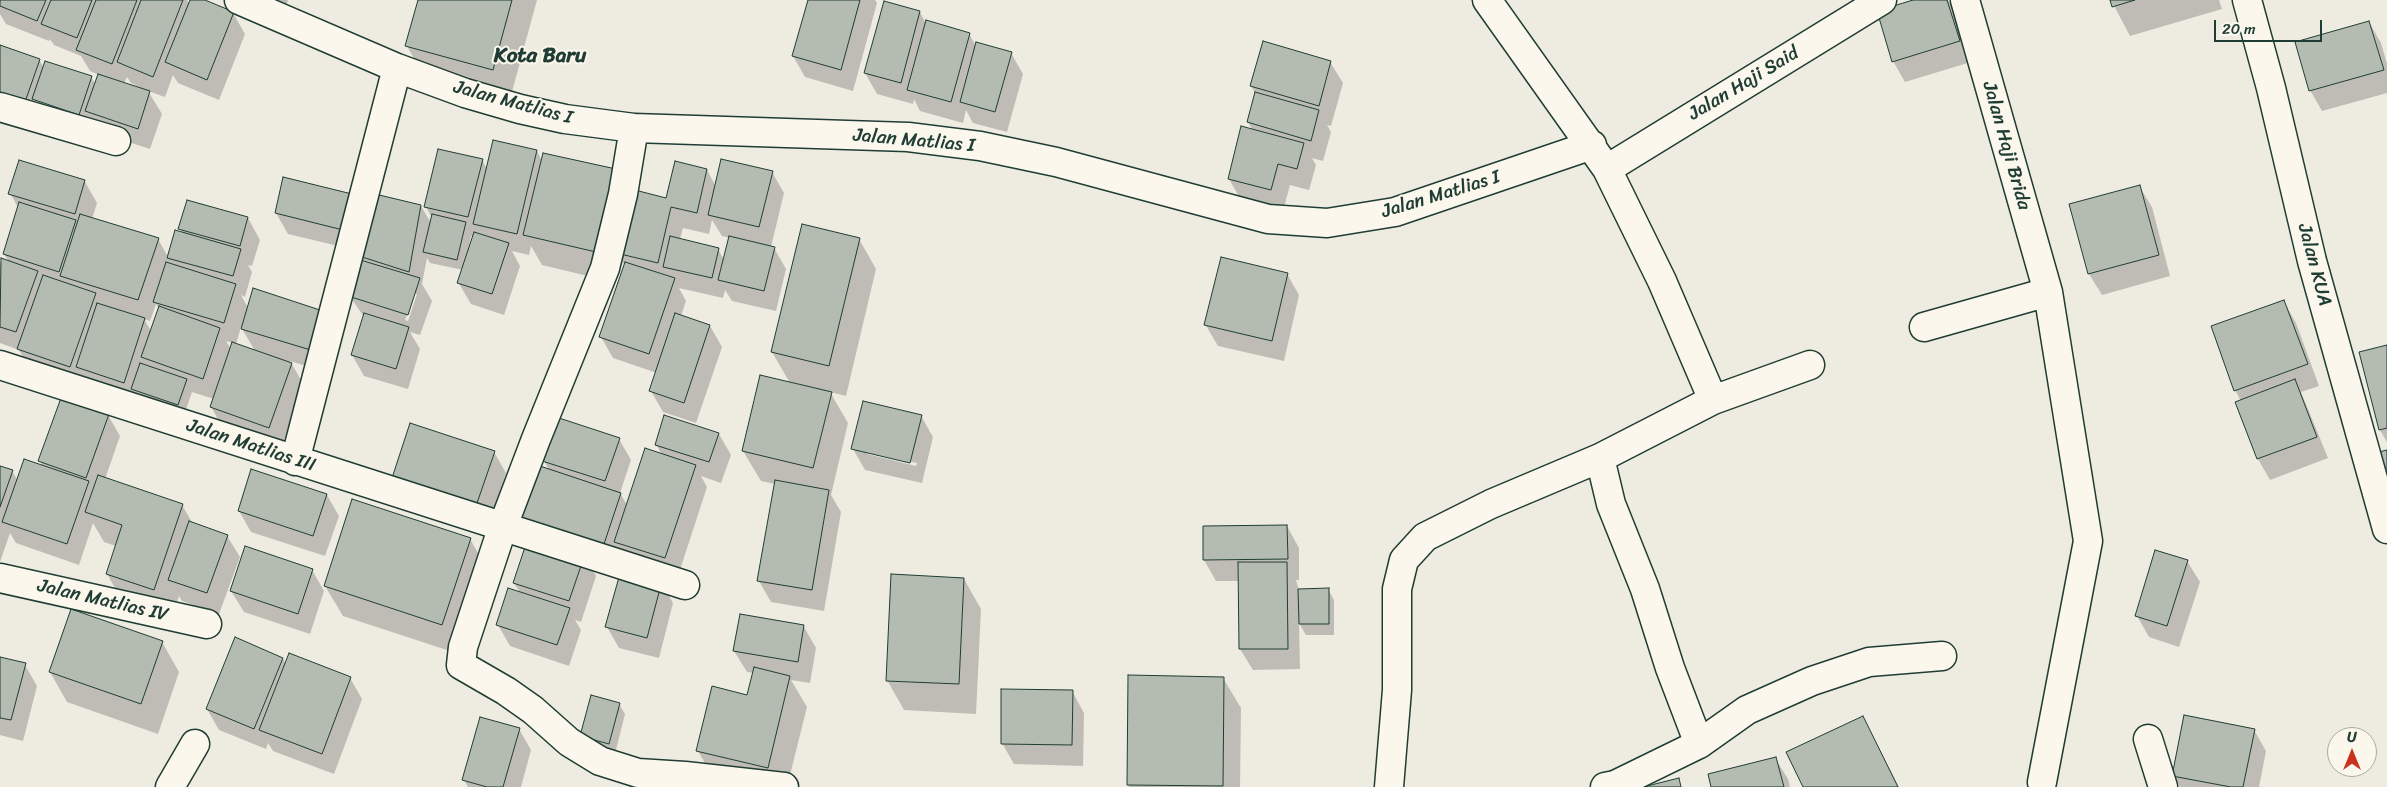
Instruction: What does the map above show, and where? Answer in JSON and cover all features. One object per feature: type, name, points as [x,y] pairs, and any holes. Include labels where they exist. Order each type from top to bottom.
[{"type":"street","name":"Jalan Matlias I","points":[[239,0],[397,68],[465,93],[520,109],[565,119],[634,128],[908,137],[980,146],[1056,162],[1268,219],[1327,223],[1395,212],[1592,146]]},
{"type":"street","points":[[1487,0],[1607,169],[1662,281],[1713,400]]},
{"type":"street","name":"Jalan Haji Said","points":[[1607,169],[1882,0]]},
{"type":"street","name":"Jalan Haji Brida","points":[[1964,0],[2048,292],[2088,541],[2042,782]]},
{"type":"street","name":"Jalan KUA","points":[[2247,0],[2271,88],[2312,261],[2387,529]]},
{"type":"street","points":[[295,460],[397,68]]},
{"type":"street","points":[[0,106],[116,141]]},
{"type":"street","points":[[634,128],[623,194],[605,268],[503,526],[463,648],[461,665],[506,691],[533,710],[569,742],[600,761],[638,773],[686,776],[784,787]]},
{"type":"street","points":[[1924,327],[2048,292]]},
{"type":"street","name":"Jalan Matlias III","points":[[0,365],[686,585]]},
{"type":"street","points":[[1389,787],[1397,690],[1397,589],[1404,560],[1425,537],[1491,504],[1600,458],[1713,400],[1810,365]]},
{"type":"street","points":[[1600,458],[1611,504],[1645,589],[1670,668],[1699,744]]},
{"type":"street","name":"Jalan Matlias IV","points":[[0,578],[207,624]]},
{"type":"street","points":[[1605,787],[1699,744],[1747,710],[1812,681],[1869,662],[1942,656]]},
{"type":"street","points":[[2148,739],[2162,787]]},
{"type":"street","points":[[170,787],[196,744]]},
{"type":"building","points":[[0,0],[46,0],[37,21],[0,6]]},
{"type":"building","points":[[51,0],[92,0],[77,38],[41,24]]},
{"type":"building","points":[[96,0],[137,0],[112,64],[76,50]]},
{"type":"building","points":[[141,0],[183,0],[153,77],[117,62]]},
{"type":"building","points":[[190,0],[205,0],[234,12],[207,80],[165,62]]},
{"type":"building","points":[[418,0],[512,0],[493,70],[405,46]]},
{"type":"building","points":[[808,0],[860,0],[841,70],[792,56]]},
{"type":"building","points":[[1913,0],[1947,0],[1960,41],[1892,62],[1877,11]]},
{"type":"building","points":[[2110,0],[2135,0],[2112,7]]},
{"type":"building","points":[[884,1],[920,11],[901,83],[864,73]]},
{"type":"building","points":[[926,20],[970,33],[951,102],[907,90]]},
{"type":"building","points":[[2369,21],[2384,70],[2309,91],[2295,42]]},
{"type":"building","points":[[1263,41],[1331,61],[1319,106],[1250,86]]},
{"type":"building","points":[[976,42],[1012,52],[995,112],[960,102]]},
{"type":"building","points":[[0,45],[40,59],[25,102],[0,94]]},
{"type":"building","points":[[45,61],[92,76],[79,115],[32,99]]},
{"type":"building","points":[[98,74],[150,91],[138,129],[85,111]]},
{"type":"building","points":[[1255,92],[1319,110],[1311,141],[1247,122]]},
{"type":"building","points":[[1241,126],[1304,143],[1297,169],[1278,164],[1271,190],[1228,179]]},
{"type":"building","points":[[493,140],[537,150],[517,234],[473,224]]},
{"type":"building","points":[[438,149],[483,159],[468,217],[424,207]]},
{"type":"building","points":[[543,153],[616,169],[596,252],[523,235]]},
{"type":"building","points":[[721,159],[773,171],[759,227],[708,215]]},
{"type":"building","points":[[19,160],[85,180],[75,214],[8,194]]},
{"type":"building","points":[[675,161],[707,169],[697,213],[671,207],[658,263],[616,253],[631,189],[666,198]]},
{"type":"building","points":[[283,177],[352,194],[343,230],[275,213]]},
{"type":"building","points":[[2140,185],[2159,255],[2088,274],[2069,204]]},
{"type":"building","points":[[375,194],[421,205],[409,272],[359,256]]},
{"type":"building","points":[[187,200],[248,217],[240,246],[178,229]]},
{"type":"building","points":[[19,202],[76,220],[59,272],[3,254]]},
{"type":"building","points":[[80,214],[159,238],[138,300],[60,276]]},
{"type":"building","points":[[432,214],[466,222],[457,260],[423,252]]},
{"type":"building","points":[[802,224],[860,238],[829,366],[771,352]]},
{"type":"building","points":[[175,230],[241,249],[233,276],[167,258]]},
{"type":"building","points":[[474,232],[509,243],[492,294],[457,283]]},
{"type":"building","points":[[670,236],[719,248],[712,278],[663,267]]},
{"type":"building","points":[[729,236],[775,247],[764,291],[718,280]]},
{"type":"building","points":[[1221,257],[1288,273],[1272,341],[1204,325]]},
{"type":"building","points":[[1,258],[38,271],[16,332],[0,327]]},
{"type":"building","points":[[357,259],[420,278],[408,315],[348,296]]},
{"type":"building","points":[[166,262],[236,284],[224,323],[153,302]]},
{"type":"building","points":[[625,262],[675,278],[649,354],[599,337]]},
{"type":"building","points":[[43,275],[96,293],[70,367],[17,349]]},
{"type":"building","points":[[253,288],[326,312],[314,351],[241,329]]},
{"type":"building","points":[[2284,300],[2308,364],[2234,391],[2211,326]]},
{"type":"building","points":[[97,303],[145,318],[124,383],[76,367]]},
{"type":"building","points":[[159,306],[220,328],[203,379],[141,357]]},
{"type":"building","points":[[364,313],[409,327],[396,369],[351,355]]},
{"type":"building","points":[[675,313],[710,325],[684,403],[649,391]]},
{"type":"building","points":[[232,342],[292,363],[269,428],[210,407]]},
{"type":"building","points":[[2387,345],[2387,428],[2379,430],[2359,352]]},
{"type":"building","points":[[140,363],[187,379],[178,405],[131,389]]},
{"type":"building","points":[[760,375],[832,392],[813,468],[742,451]]},
{"type":"building","points":[[2295,379],[2317,437],[2257,459],[2235,402]]},
{"type":"building","points":[[61,398],[109,414],[86,478],[38,461]]},
{"type":"building","points":[[863,401],[922,415],[910,463],[851,449]]},
{"type":"building","points":[[664,415],[719,433],[709,462],[655,445]]},
{"type":"building","points":[[556,417],[620,438],[605,481],[542,461]]},
{"type":"building","points":[[410,423],[495,451],[476,506],[392,478]]},
{"type":"building","points":[[645,448],[696,465],[665,558],[614,542]]},
{"type":"building","points":[[2387,450],[2387,513],[2371,454]]},
{"type":"building","points":[[24,459],[89,481],[67,544],[2,522]]},
{"type":"building","points":[[537,465],[621,493],[602,550],[518,523]]},
{"type":"building","points":[[0,466],[13,470],[0,507]]},
{"type":"building","points":[[251,469],[327,494],[313,536],[238,511]]},
{"type":"building","points":[[98,475],[183,504],[154,590],[106,574],[122,525],[85,512]]},
{"type":"building","points":[[775,480],[829,490],[812,590],[757,581]]},
{"type":"building","points":[[352,499],[471,538],[442,625],[324,586]]},
{"type":"building","points":[[189,521],[228,535],[207,593],[168,580]]},
{"type":"building","points":[[1287,525],[1288,559],[1203,560],[1203,526]]},
{"type":"building","points":[[529,535],[585,554],[569,601],[513,583]]},
{"type":"building","points":[[245,546],[313,569],[298,614],[230,591]]},
{"type":"building","points":[[2155,550],[2188,560],[2167,626],[2135,616]]},
{"type":"building","points":[[1238,562],[1287,562],[1288,649],[1239,649]]},
{"type":"building","points":[[621,570],[662,581],[647,638],[605,627]]},
{"type":"building","points":[[891,574],[964,578],[959,684],[886,681]]},
{"type":"building","points":[[508,588],[570,608],[557,645],[496,625]]},
{"type":"building","points":[[1329,588],[1329,624],[1299,624],[1298,589]]},
{"type":"building","points":[[71,609],[163,641],[141,704],[49,672]]},
{"type":"building","points":[[740,614],[804,625],[798,662],[733,651]]},
{"type":"building","points":[[235,637],[283,658],[254,729],[206,709]]},
{"type":"building","points":[[289,653],[351,677],[322,754],[259,730]]},
{"type":"building","points":[[0,657],[26,663],[11,720],[0,718]]},
{"type":"building","points":[[754,667],[790,676],[768,768],[696,751],[712,686],[747,695]]},
{"type":"building","points":[[1128,675],[1224,677],[1223,786],[1127,785]]},
{"type":"building","points":[[1001,689],[1073,690],[1072,745],[1001,744]]},
{"type":"building","points":[[591,695],[620,703],[609,744],[580,736]]},
{"type":"building","points":[[2184,715],[2255,729],[2243,787],[2231,787],[2172,776]]},
{"type":"building","points":[[1863,716],[1898,787],[1803,787],[1786,752]]},
{"type":"building","points":[[480,717],[520,728],[503,787],[487,787],[462,780]]},
{"type":"building","points":[[1776,757],[1784,787],[1711,787],[1708,774]]},
{"type":"building","points":[[1679,778],[1681,787],[1643,787]]},
{"type":"district","name":"Kota Baru","points":[[540,57]]}]
